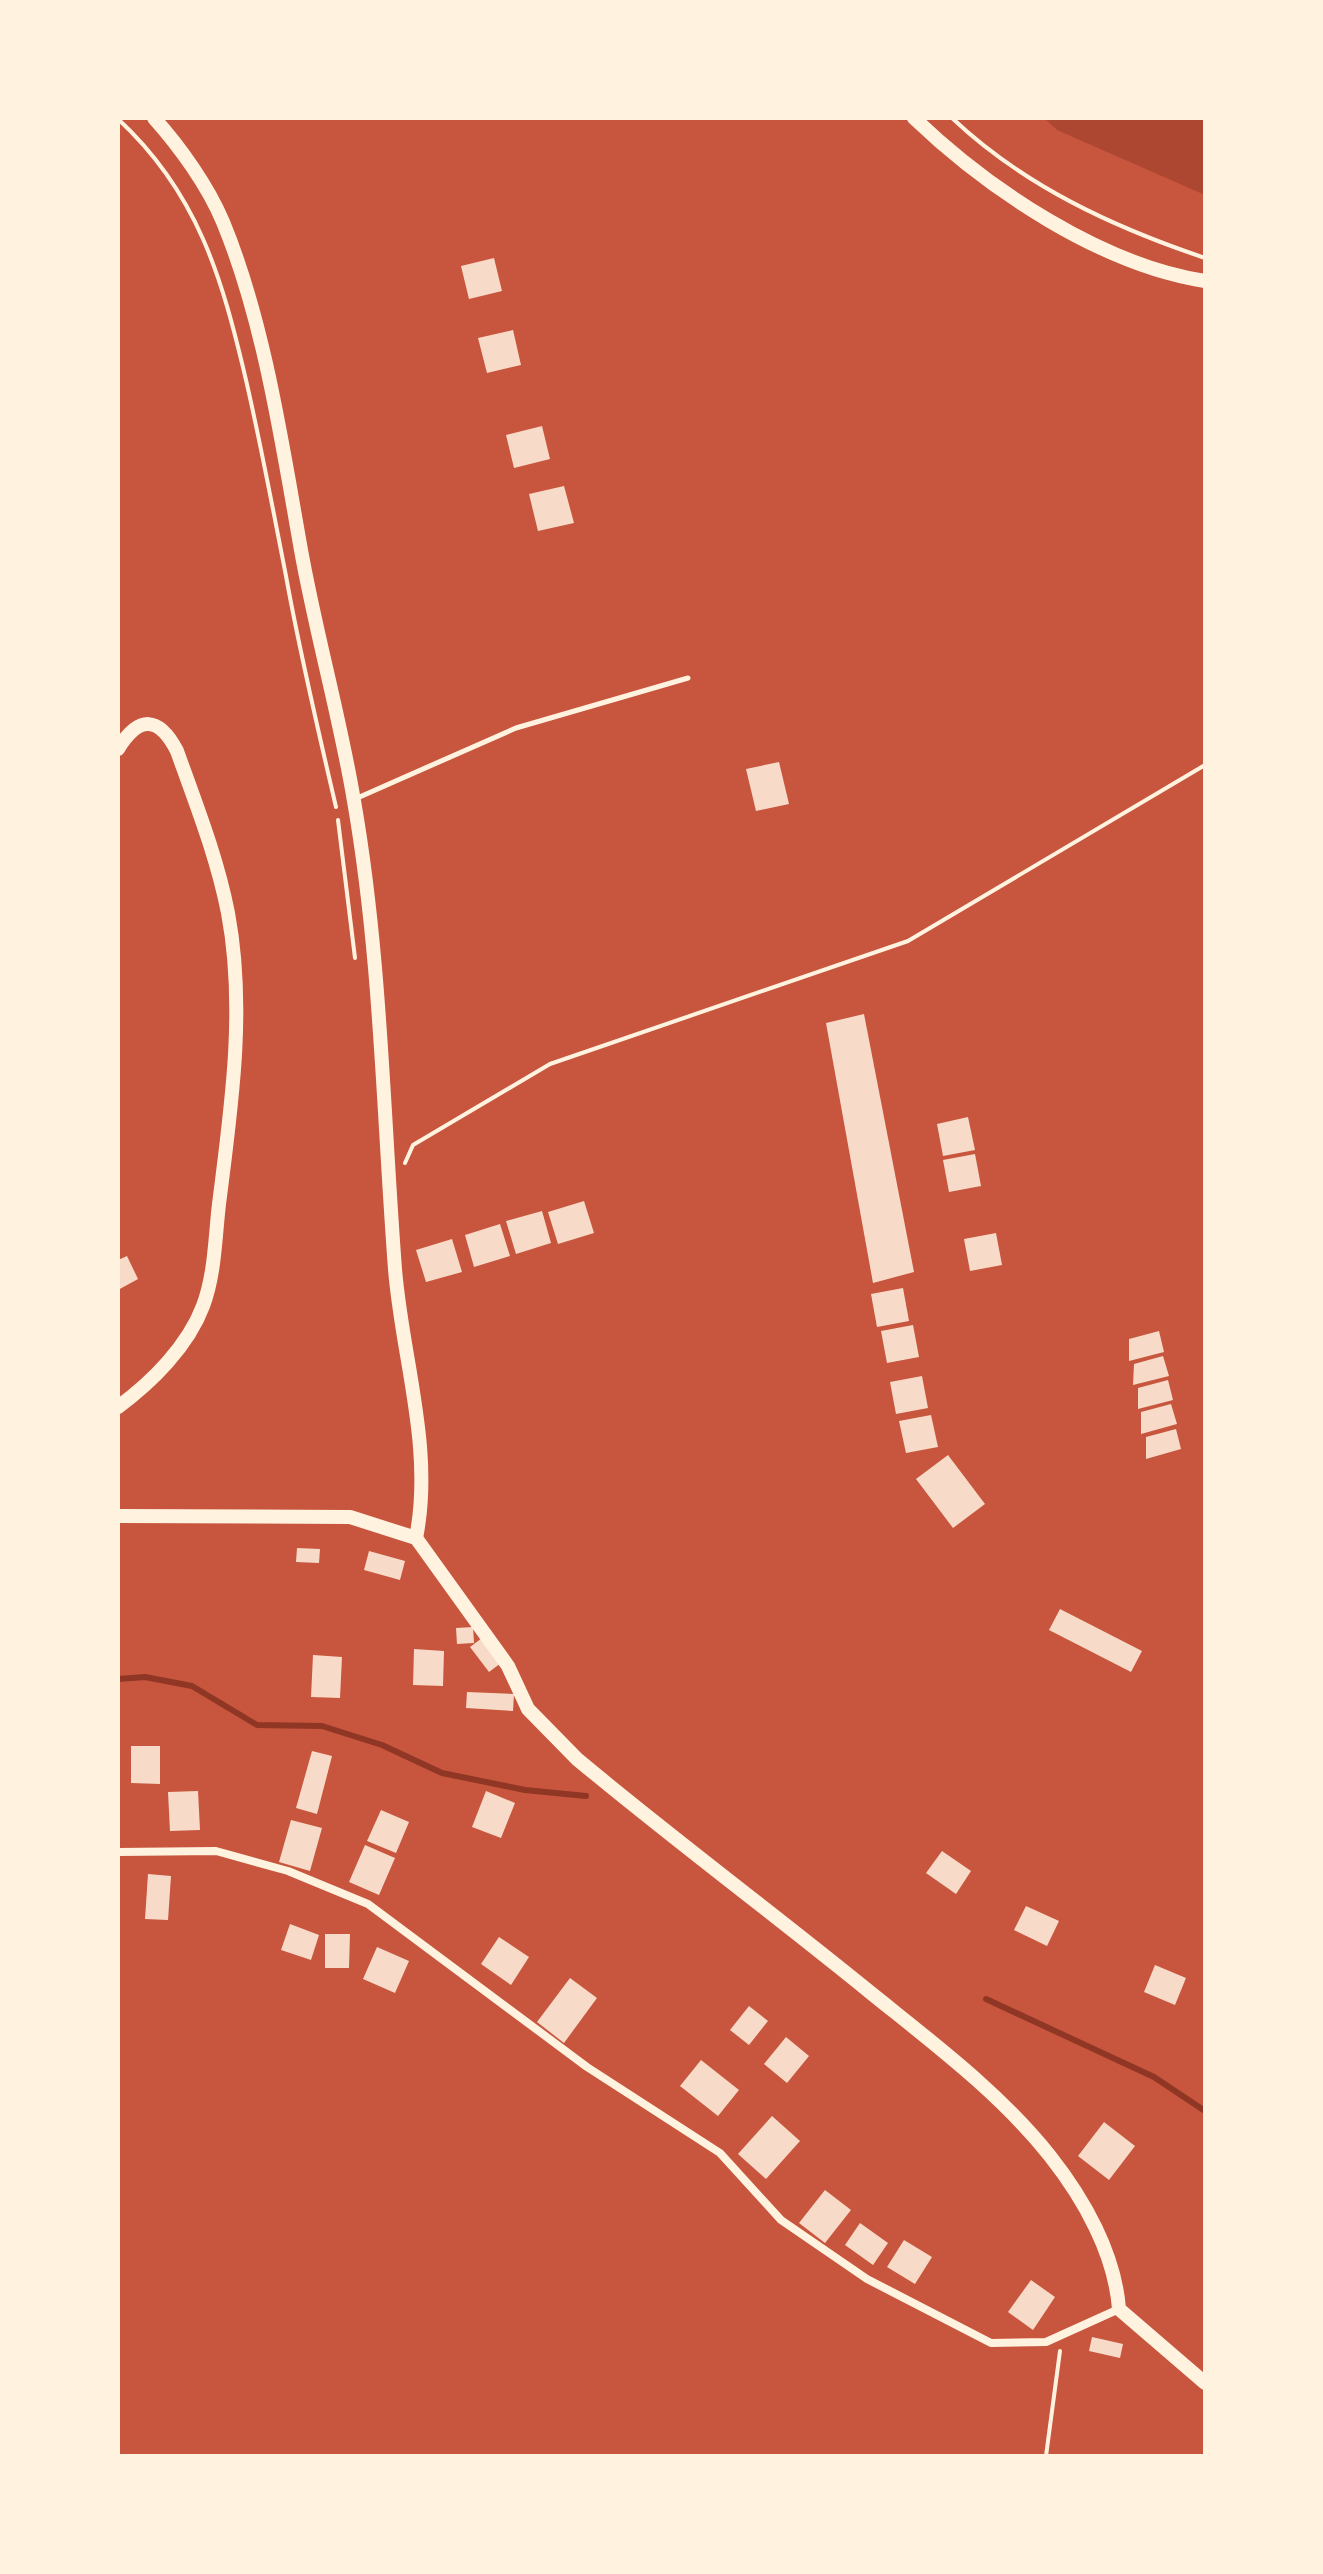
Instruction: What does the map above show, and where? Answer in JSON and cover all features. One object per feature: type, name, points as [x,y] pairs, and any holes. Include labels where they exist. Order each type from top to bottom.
[{"type":"street","points":[[154,118],[197,177],[222,219],[244,282],[290,474],[318,641],[354,800],[379,996],[395,1272],[418,1422],[420,1517],[416,1538]]},
{"type":"street","points":[[914,118],[958,160],[1078,235],[1130,259],[1205,281]]},
{"type":"street","points":[[118,749],[133,729],[144,723],[157,725],[168,732],[177,751],[220,876],[229,917],[235,1029],[232,1098],[211,1278],[203,1307],[176,1351],[118,1407]]},
{"type":"street","points":[[118,1516],[350,1517],[416,1538],[508,1666],[528,1709],[577,1759],[959,2063],[1049,2155],[1079,2198],[1100,2236],[1118,2290],[1119,2309],[1205,2383]]},
{"type":"street","points":[[118,1852],[216,1851],[288,1871],[368,1904],[587,2067],[720,2153],[781,2220],[867,2279],[991,2343],[1046,2342],[1119,2309]]},
{"type":"lane","points":[[354,800],[516,728],[688,678]]},
{"type":"path","points":[[952,118],[977,141],[1086,211],[1205,258]]},
{"type":"path","points":[[118,119],[142,140],[179,191],[203,232],[225,291],[269,479],[299,649],[337,809],[355,960]]},
{"type":"path","points":[[392,1195],[413,1145],[550,1064],[908,941],[1205,765]]},
{"type":"path","points":[[1046,2456],[1061,2337]]},
{"type":"shaded area","points":[[1044,118],[1205,118],[1205,195],[1057,130]]},
{"type":"building","points":[[494,258],[502,291],[469,299],[461,266]]},
{"type":"building","points":[[513,330],[521,365],[487,373],[478,338]]},
{"type":"building","points":[[542,426],[550,459],[514,468],[506,435]]},
{"type":"building","points":[[564,486],[574,523],[538,531],[529,494]]},
{"type":"building","points":[[779,762],[789,804],[756,811],[746,769]]},
{"type":"building","points":[[864,1014],[914,1272],[873,1283],[826,1023]]},
{"type":"building","points":[[968,1117],[975,1150],[943,1156],[937,1124]]},
{"type":"building","points":[[975,1154],[981,1186],[949,1192],[943,1160]]},
{"type":"building","points":[[584,1201],[594,1233],[558,1244],[548,1212]]},
{"type":"building","points":[[542,1211],[551,1243],[516,1254],[506,1221]]},
{"type":"building","points":[[500,1224],[510,1256],[474,1267],[465,1235]]},
{"type":"building","points":[[996,1233],[1002,1265],[970,1271],[964,1239]]},
{"type":"building","points":[[452,1239],[462,1272],[426,1282],[416,1250]]},
{"type":"building","points":[[127,1256],[138,1279],[118,1290],[118,1260]]},
{"type":"building","points":[[903,1288],[909,1321],[877,1327],[871,1294]]},
{"type":"building","points":[[913,1325],[919,1357],[887,1363],[881,1331]]},
{"type":"building","points":[[1159,1331],[1164,1352],[1129,1361],[1129,1339]]},
{"type":"building","points":[[1163,1356],[1169,1376],[1133,1385],[1134,1364]]},
{"type":"building","points":[[922,1376],[928,1408],[896,1414],[890,1382]]},
{"type":"building","points":[[1168,1380],[1173,1400],[1138,1409],[1138,1388]]},
{"type":"building","points":[[1171,1404],[1177,1424],[1141,1434],[1141,1412]]},
{"type":"building","points":[[931,1415],[938,1447],[906,1453],[899,1421]]},
{"type":"building","points":[[1176,1429],[1181,1449],[1146,1459],[1146,1437]]},
{"type":"building","points":[[948,1455],[985,1504],[953,1528],[916,1479]]},
{"type":"building","points":[[297,1548],[320,1549],[319,1563],[296,1562]]},
{"type":"building","points":[[369,1551],[405,1561],[400,1580],[364,1570]]},
{"type":"building","points":[[1060,1609],[1142,1651],[1131,1672],[1049,1630]]},
{"type":"building","points":[[473,1627],[474,1643],[457,1644],[456,1628]]},
{"type":"building","points":[[482,1638],[501,1663],[489,1672],[470,1647]]},
{"type":"building","points":[[414,1649],[444,1651],[443,1686],[413,1685]]},
{"type":"building","points":[[313,1655],[342,1657],[340,1698],[311,1697]]},
{"type":"building","points":[[467,1692],[514,1694],[513,1711],[466,1708]]},
{"type":"building","points":[[131,1746],[160,1746],[160,1784],[131,1783]]},
{"type":"building","points":[[312,1751],[332,1756],[317,1814],[296,1808]]},
{"type":"building","points":[[198,1791],[200,1830],[170,1831],[168,1792]]},
{"type":"building","points":[[486,1791],[515,1803],[501,1838],[472,1827]]},
{"type":"building","points":[[381,1810],[409,1822],[396,1853],[367,1841]]},
{"type":"building","points":[[291,1820],[322,1828],[310,1871],[279,1862]]},
{"type":"building","points":[[365,1845],[395,1858],[379,1895],[349,1882]]},
{"type":"building","points":[[942,1851],[971,1871],[956,1894],[926,1873]]},
{"type":"building","points":[[148,1874],[171,1876],[168,1920],[145,1919]]},
{"type":"building","points":[[1026,1906],[1059,1921],[1047,1946],[1014,1930]]},
{"type":"building","points":[[290,1924],[319,1935],[311,1960],[281,1950]]},
{"type":"building","points":[[325,1934],[350,1934],[349,1968],[325,1968]]},
{"type":"building","points":[[499,1937],[529,1957],[511,1985],[481,1964]]},
{"type":"building","points":[[377,1947],[409,1961],[395,1993],[363,1979]]},
{"type":"building","points":[[1155,1965],[1186,1978],[1175,2005],[1144,1992]]},
{"type":"building","points":[[570,1978],[597,1998],[564,2043],[537,2022]]},
{"type":"building","points":[[749,2006],[768,2021],[749,2045],[730,2030]]},
{"type":"building","points":[[786,2037],[809,2056],[787,2083],[764,2064]]},
{"type":"building","points":[[701,2060],[739,2090],[718,2116],[680,2086]]},
{"type":"building","points":[[772,2116],[800,2141],[766,2179],[738,2154]]},
{"type":"building","points":[[1104,2122],[1135,2146],[1109,2180],[1078,2156]]},
{"type":"building","points":[[825,2190],[851,2210],[825,2243],[799,2223]]},
{"type":"building","points":[[860,2223],[888,2243],[873,2265],[845,2245]]},
{"type":"building","points":[[904,2240],[932,2257],[915,2284],[887,2267]]},
{"type":"building","points":[[1031,2280],[1055,2297],[1033,2330],[1008,2312]]},
{"type":"building","points":[[1092,2337],[1123,2344],[1120,2358],[1089,2351]]},
{"type":"waterway","points":[[118,1679],[145,1677],[192,1686],[257,1725],[322,1726],[382,1745],[442,1773],[525,1790],[586,1796]]},
{"type":"waterway","points":[[986,1999],[1154,2077],[1205,2111]]}]
